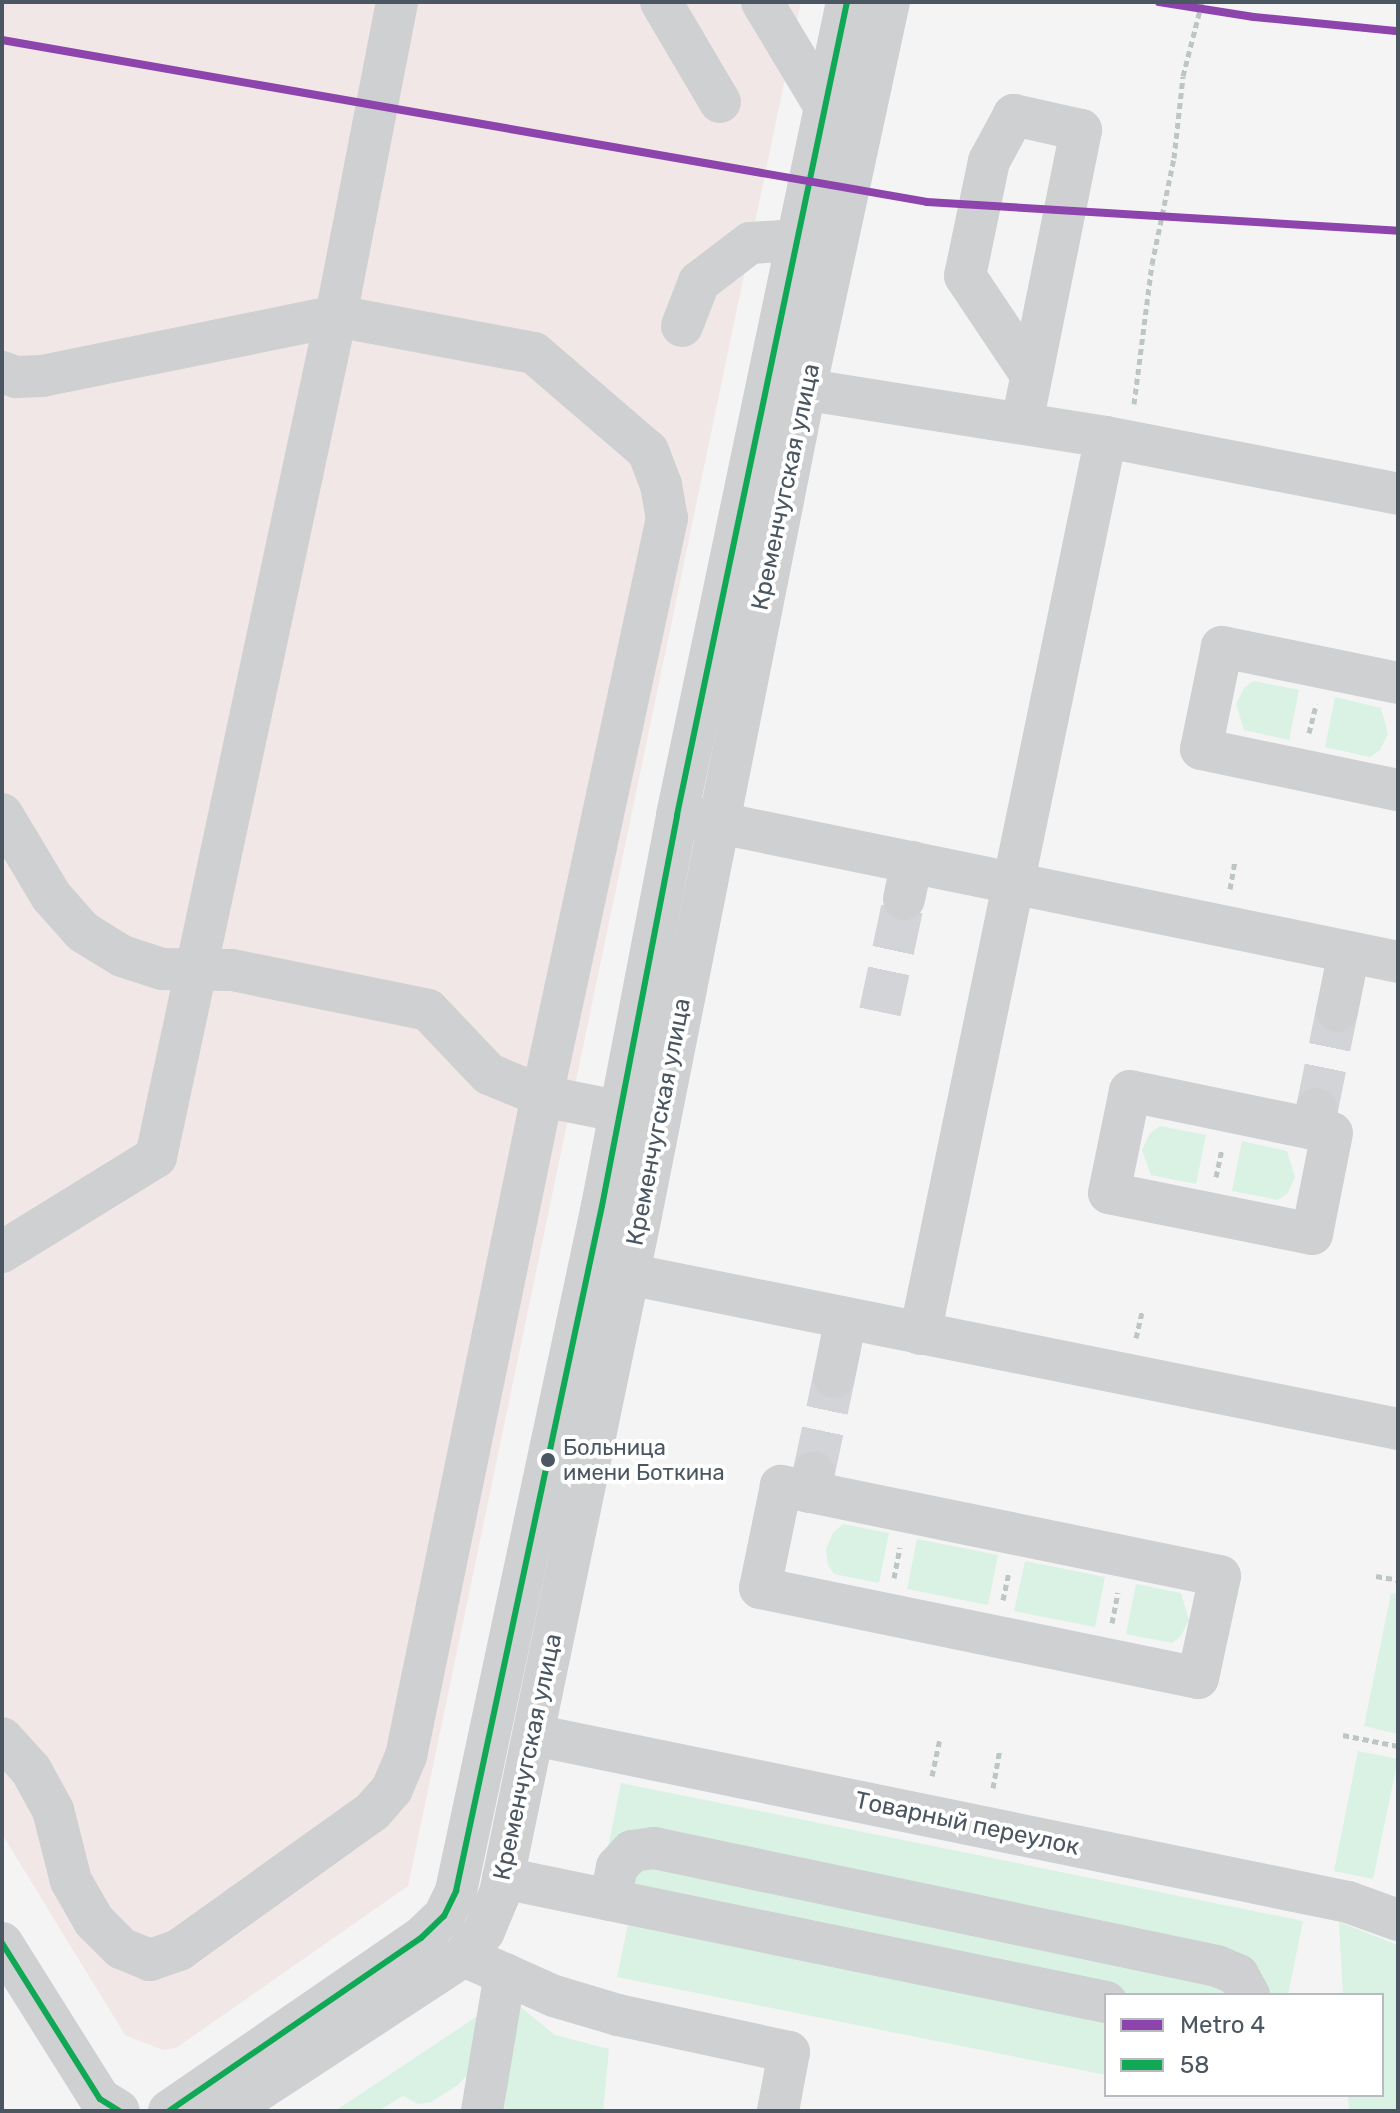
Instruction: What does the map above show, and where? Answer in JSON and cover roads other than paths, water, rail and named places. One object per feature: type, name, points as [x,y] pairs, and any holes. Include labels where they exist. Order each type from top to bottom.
[{"type":"street","points":[[2,1252],[156,1157],[199,969],[336,316],[397,2]]},
{"type":"street","points":[[661,2],[720,102]]},
{"type":"street","points":[[762,2],[825,107]]},
{"type":"street","name":"Кременчугская улица","points":[[227,2111],[464,1956],[484,1931],[503,1878],[534,1735],[609,1271],[640,1116],[718,822],[786,386],[797,240],[847,2]]},
{"type":"street","name":"Кременчугская улица","points":[[640,1116],[677,815],[786,386],[889,2]]},
{"type":"street","points":[[1022,423],[1081,130],[1014,115],[989,161],[965,276],[1030,373]]},
{"type":"street","points":[[682,326],[699,282],[750,243],[797,240]]},
{"type":"street","points":[[2,372],[16,377],[42,376],[336,316],[534,353],[648,451],[661,485],[667,518],[542,1096],[406,1756],[392,1789],[373,1811],[179,1950],[150,1960],[121,1948],[94,1921],[71,1881],[53,1810],[31,1770],[2,1738]]},
{"type":"street","points":[[786,386],[1118,439],[1398,494]]},
{"type":"street","points":[[920,1334],[1014,883],[1118,439]]},
{"type":"street","points":[[1398,683],[1222,647],[1201,749],[1398,790]]},
{"type":"street","points":[[2,814],[51,896],[83,932],[122,956],[162,969],[232,970],[428,1010],[489,1074],[542,1096],[640,1116]]},
{"type":"street","points":[[677,815],[718,822],[908,880],[1014,883],[1398,962]]},
{"type":"street","points":[[1337,1011],[1349,952]]},
{"type":"street","points":[[1130,1091],[1229,1112],[1315,1119],[1332,1133],[1312,1234],[1208,1213],[1109,1193],[1130,1091]]},
{"type":"street","points":[[609,1271],[1398,1429]]},
{"type":"street","name":"Кременчугская улица","points":[[169,2111],[421,1938],[444,1916],[456,1891],[609,1271]]},
{"type":"street","points":[[834,1377],[846,1318]]},
{"type":"street","points":[[812,1482],[907,1512],[1220,1576],[1198,1678],[996,1636],[760,1588],[781,1486],[812,1482]]},
{"type":"street","name":"Товарный переулок","points":[[534,1735],[1348,1902],[1398,1920]]},
{"type":"street","points":[[610,1900],[617,1867],[632,1851],[654,1848],[1217,1966],[1238,1975],[1248,1993]]},
{"type":"street","points":[[503,1878],[1104,2002]]},
{"type":"street","points":[[5,1956],[106,2107]]},
{"type":"street","points":[[464,1956],[554,1996],[618,2015],[789,2052],[778,2111]]},
{"type":"street","points":[[482,2111],[505,1974]]},
{"type":"tunnel","points":[[880,1012],[904,899]]},
{"type":"tunnel","points":[[1317,1109],[1337,1011]]},
{"type":"tunnel","points":[[814,1472],[834,1377]]},
{"type":"metro line","name":"4","points":[[1159,2],[1254,17],[1398,31]]},
{"type":"metro line","name":"4","points":[[2,40],[927,202],[1398,231]]},
{"type":"place","name":"Больница имени Боткина","points":[[548,1460]]}]
